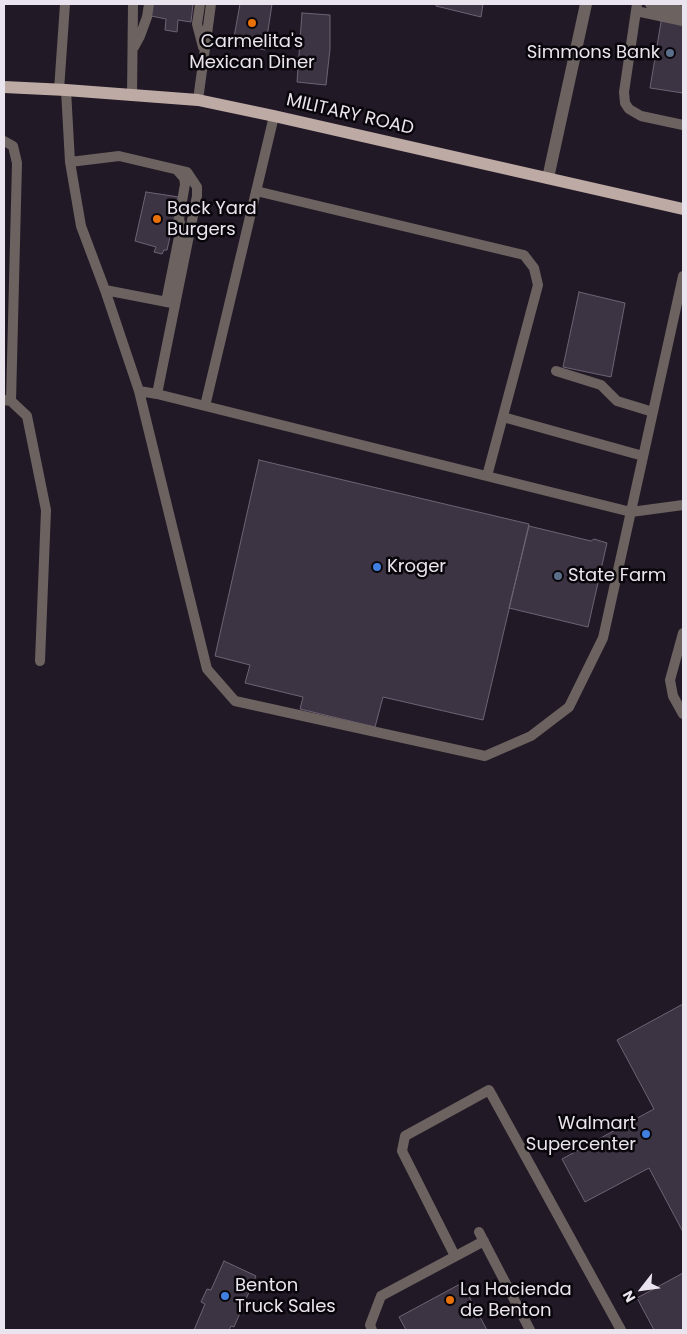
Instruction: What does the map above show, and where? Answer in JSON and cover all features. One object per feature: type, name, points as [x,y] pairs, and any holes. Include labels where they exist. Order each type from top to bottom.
[{"type":"main road","name":"MILITARY ROAD","points":[[4,87],[198,100],[683,210]]},
{"type":"street","points":[[548,178],[586,4]]},
{"type":"lane","points":[[65,4],[63,90],[70,162],[81,226],[105,290],[139,392],[207,669],[235,702],[485,756],[531,736],[569,707],[603,638],[683,276]]},
{"type":"lane","points":[[132,96],[134,4]]},
{"type":"lane","points":[[134,48],[147,17],[149,4]]},
{"type":"lane","points":[[200,4],[198,24],[205,53]]},
{"type":"lane","points":[[198,100],[211,4]]},
{"type":"lane","points":[[650,4],[683,11]]},
{"type":"lane","points":[[683,21],[636,8],[624,92],[625,103],[629,109],[641,116],[683,125]]},
{"type":"lane","points":[[205,406],[274,116]]},
{"type":"lane","points":[[4,141],[13,146],[17,163],[8,400],[27,416],[46,510],[40,661]]},
{"type":"lane","points":[[70,162],[119,156],[187,172],[197,186],[197,196],[170,303],[157,394]]},
{"type":"lane","points":[[256,191],[524,255],[534,268],[538,285],[486,476]]},
{"type":"lane","points":[[105,290],[170,303]]},
{"type":"lane","points":[[556,371],[601,385],[617,400],[653,412]]},
{"type":"lane","points":[[139,392],[157,394],[631,512],[683,504]]},
{"type":"lane","points":[[503,417],[643,456]]},
{"type":"lane","points":[[683,633],[670,680],[673,696],[683,714]]},
{"type":"lane","points":[[455,1256],[402,1151],[405,1136],[490,1090],[621,1330]]},
{"type":"lane","points":[[372,1330],[370,1325],[382,1296],[455,1256],[481,1236],[530,1330]]},
{"type":"building","points":[[152,4],[193,4],[191,22],[178,20],[177,32],[165,30],[166,19],[151,16]]},
{"type":"building","name":"Carmelita's Mexican Diner","points":[[240,4],[272,4],[265,50],[233,43]]},
{"type":"building","points":[[436,4],[483,4],[481,17],[436,6]]},
{"type":"building","name":"Simmons Bank","points":[[664,4],[683,4],[683,93],[650,88]]},
{"type":"building","points":[[302,13],[330,15],[330,49],[326,85],[297,82]]},
{"type":"building","name":"Back Yard Burgers","points":[[146,192],[179,197],[167,250],[164,250],[162,254],[154,252],[156,247],[135,241]]},
{"type":"building","points":[[579,292],[625,303],[611,377],[563,367]]},
{"type":"building","name":"Kroger","points":[[259,460],[529,524],[483,720],[383,697],[375,727],[300,709],[303,697],[245,683],[250,665],[215,656]]},
{"type":"building","name":"State Farm","points":[[529,526],[607,543],[588,627],[509,608]]},
{"type":"building","name":"Walmart Supercenter","points":[[683,1004],[683,1232],[649,1168],[585,1202],[562,1159],[654,1109],[617,1040]]},
{"type":"building","name":"Benton Truck Sales","points":[[224,1261],[256,1276],[234,1327],[231,1326],[229,1330],[194,1330],[205,1304],[201,1302],[207,1289],[211,1290]]},
{"type":"building","points":[[683,1273],[683,1330],[654,1330],[637,1298]]},
{"type":"building","name":"La Hacienda de Benton","points":[[462,1283],[487,1330],[406,1330],[399,1317]]},
{"type":"place","name":"Carmelita's Mexican Diner","points":[[252,23]]},
{"type":"place","name":"Simmons Bank","points":[[670,53]]},
{"type":"place","name":"Back Yard Burgers","points":[[157,219]]},
{"type":"place","name":"Kroger","points":[[377,567]]},
{"type":"place","name":"State Farm","points":[[558,576]]},
{"type":"place","name":"Walmart Supercenter","points":[[646,1134]]},
{"type":"place","name":"Benton Truck Sales","points":[[225,1296]]},
{"type":"place","name":"La Hacienda de Benton","points":[[450,1300]]}]
